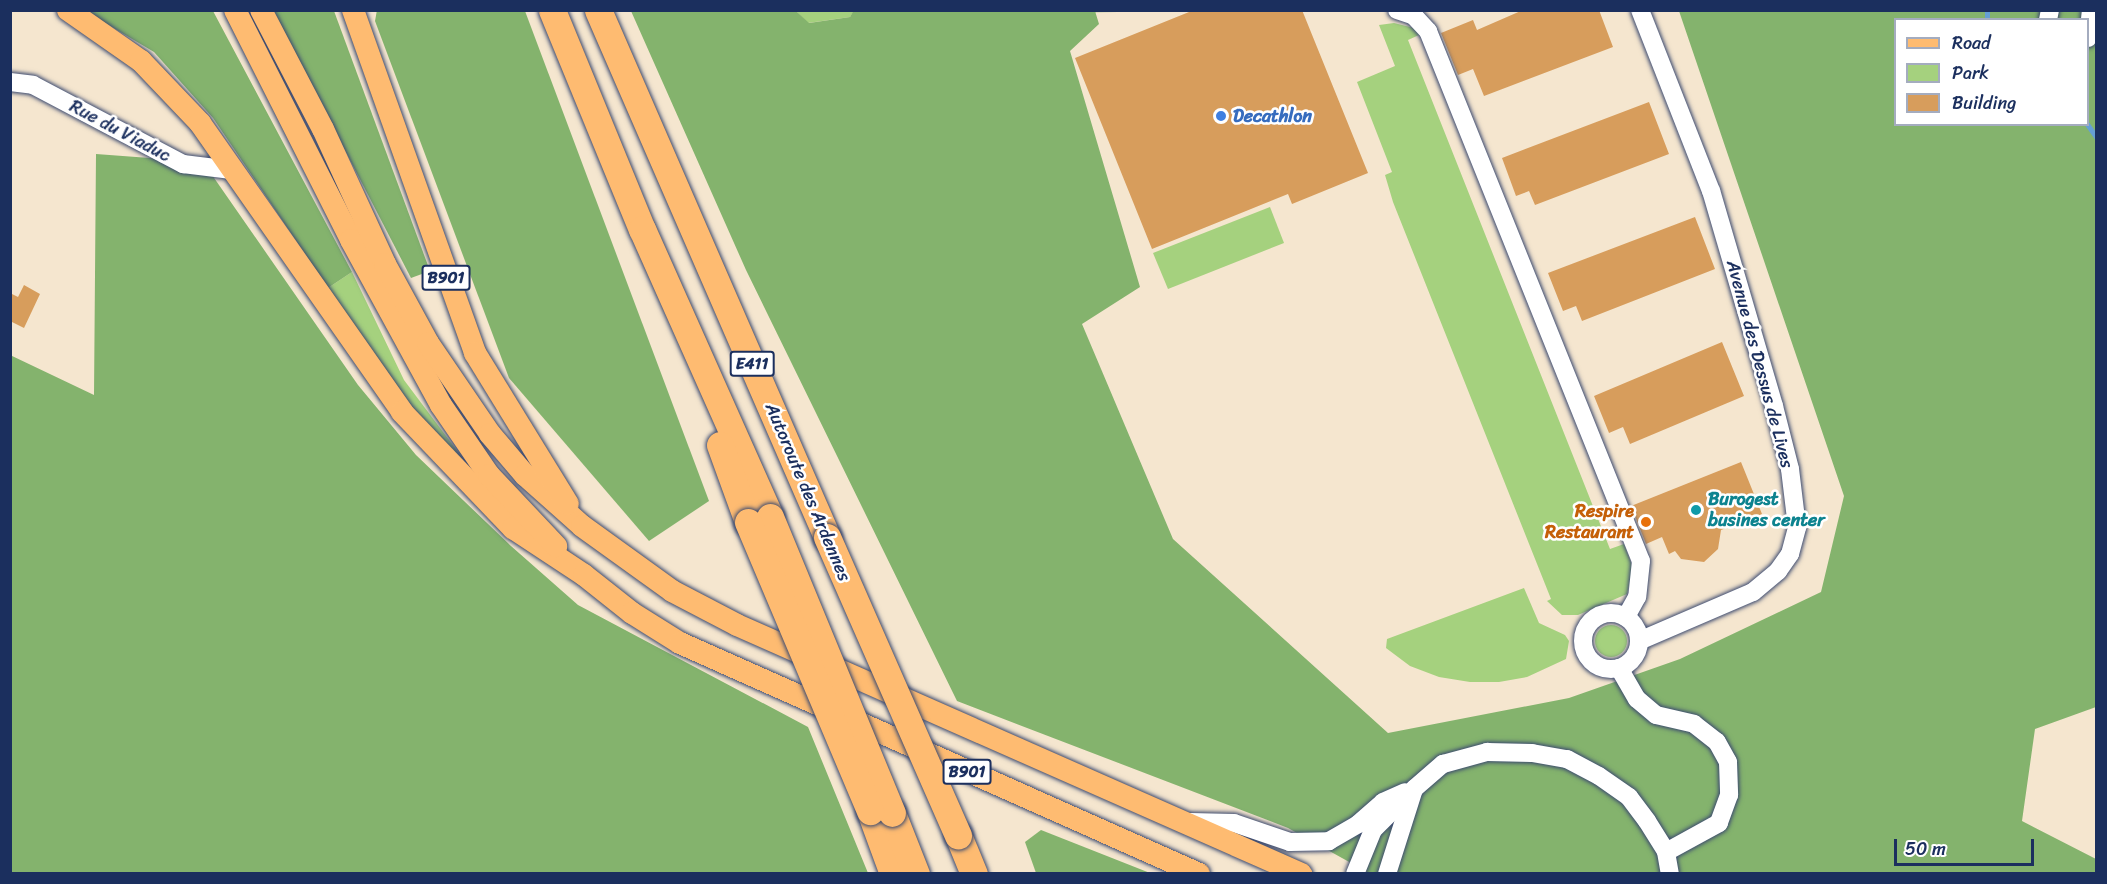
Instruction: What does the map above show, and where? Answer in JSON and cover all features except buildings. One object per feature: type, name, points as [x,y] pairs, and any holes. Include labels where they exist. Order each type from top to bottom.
[{"type":"highway","name":"E411","points":[[552,10],[881,812],[916,873]]},
{"type":"highway","name":"Autoroute des Ardennes","points":[[598,10],[974,873]]},
{"type":"highway","points":[[881,812],[893,873]]},
{"type":"main road","name":"B901","points":[[68,10],[141,61],[200,123],[402,412],[513,528],[584,575],[632,613],[735,670],[1199,873]]},
{"type":"main road","name":"B901","points":[[236,10],[351,240],[441,405],[489,475],[584,575]]},
{"type":"main road","name":"B901","points":[[261,10],[323,129],[385,264],[428,343],[497,442],[525,475],[582,526],[672,591],[737,625],[1301,873]]},
{"type":"main road","name":"B901","points":[[353,10],[475,353],[582,526]]},
{"type":"street","points":[[1397,10],[1414,16],[1428,31],[1641,561],[1637,597],[1626,617]]},
{"type":"street","name":"Avenue des Dessus de Lives","points":[[1639,641],[1753,592],[1778,571],[1790,555],[1797,527],[1790,470],[1774,406],[1711,190],[1640,10]]},
{"type":"street","points":[[2089,29],[2091,10]]},
{"type":"street","name":"Rue du Viaduc","points":[[10,82],[33,85],[183,164],[232,170]]},
{"type":"street","points":[[1616,613],[1626,617],[1638,631],[1639,641],[1633,659],[1619,668],[1606,669],[1589,659],[1583,634],[1597,616],[1616,613]]},
{"type":"street","points":[[1619,668],[1637,699],[1656,715],[1694,724],[1717,742],[1728,762],[1729,795],[1719,824],[1666,852]]},
{"type":"street","points":[[1355,873],[1373,830],[1414,788],[1443,764],[1487,752],[1532,753],[1567,759],[1599,776],[1629,797],[1666,852],[1670,873]]},
{"type":"street","points":[[1187,822],[1234,824],[1290,843],[1329,841],[1358,824],[1383,802],[1414,788]]},
{"type":"street","points":[[1387,873],[1395,855],[1414,788]]},
{"type":"street","points":[[1395,855],[1397,873]]},
{"type":"green space","points":[[377,10],[525,11],[709,501],[649,541],[509,378],[375,21]]},
{"type":"green space","points":[[854,10],[1095,11],[1099,24],[1070,51],[1140,287],[1082,324],[1173,539],[1388,733],[1569,698],[1680,659],[1821,592],[1844,496],[1679,11],[2096,11],[2096,707],[2035,729],[2022,821],[2096,859],[2096,873],[1369,873],[1288,828],[957,701],[746,270],[631,11],[796,11],[809,23],[850,17]]},
{"type":"green space","points":[[85,11],[213,11],[352,272],[328,288],[213,118],[154,52]]},
{"type":"green space","points":[[273,11],[334,11],[430,271],[411,278]]},
{"type":"green space","points":[[796,11],[854,11],[850,17],[808,23]]},
{"type":"green space","points":[[1394,23],[1414,28],[1419,35],[1408,40],[1610,549],[1624,544],[1633,568],[1627,594],[1578,615],[1562,615],[1547,601],[1551,599],[1393,202],[1385,175],[1392,172],[1357,82],[1395,66],[1379,25]]},
{"type":"green space","points":[[96,154],[203,162],[358,385],[416,455],[511,546],[578,605],[808,727],[868,873],[11,873],[10,355],[94,395]]},
{"type":"green space","points":[[1270,207],[1284,243],[1168,289],[1153,253]]},
{"type":"green space","points":[[352,272],[404,380],[479,480],[418,415],[328,288]]},
{"type":"green space","points":[[1524,588],[1539,623],[1565,635],[1569,641],[1566,659],[1527,677],[1499,682],[1470,682],[1439,677],[1410,666],[1386,648],[1387,639]]},
{"type":"green space","points":[[1611,625],[1622,630],[1627,641],[1622,652],[1611,657],[1600,652],[1595,641],[1600,630]]},
{"type":"green space","points":[[1041,830],[1150,873],[1036,873],[1025,842]]},
{"type":"waterway","points":[[1987,10],[1987,18]]},
{"type":"waterway","points":[[2088,126],[2096,137]]},
{"type":"place","name":"Decathlon","points":[[1221,116]]},
{"type":"place","name":"Burogest busines center","points":[[1696,510]]},
{"type":"place","name":"Respire Restaurant","points":[[1646,522]]}]
